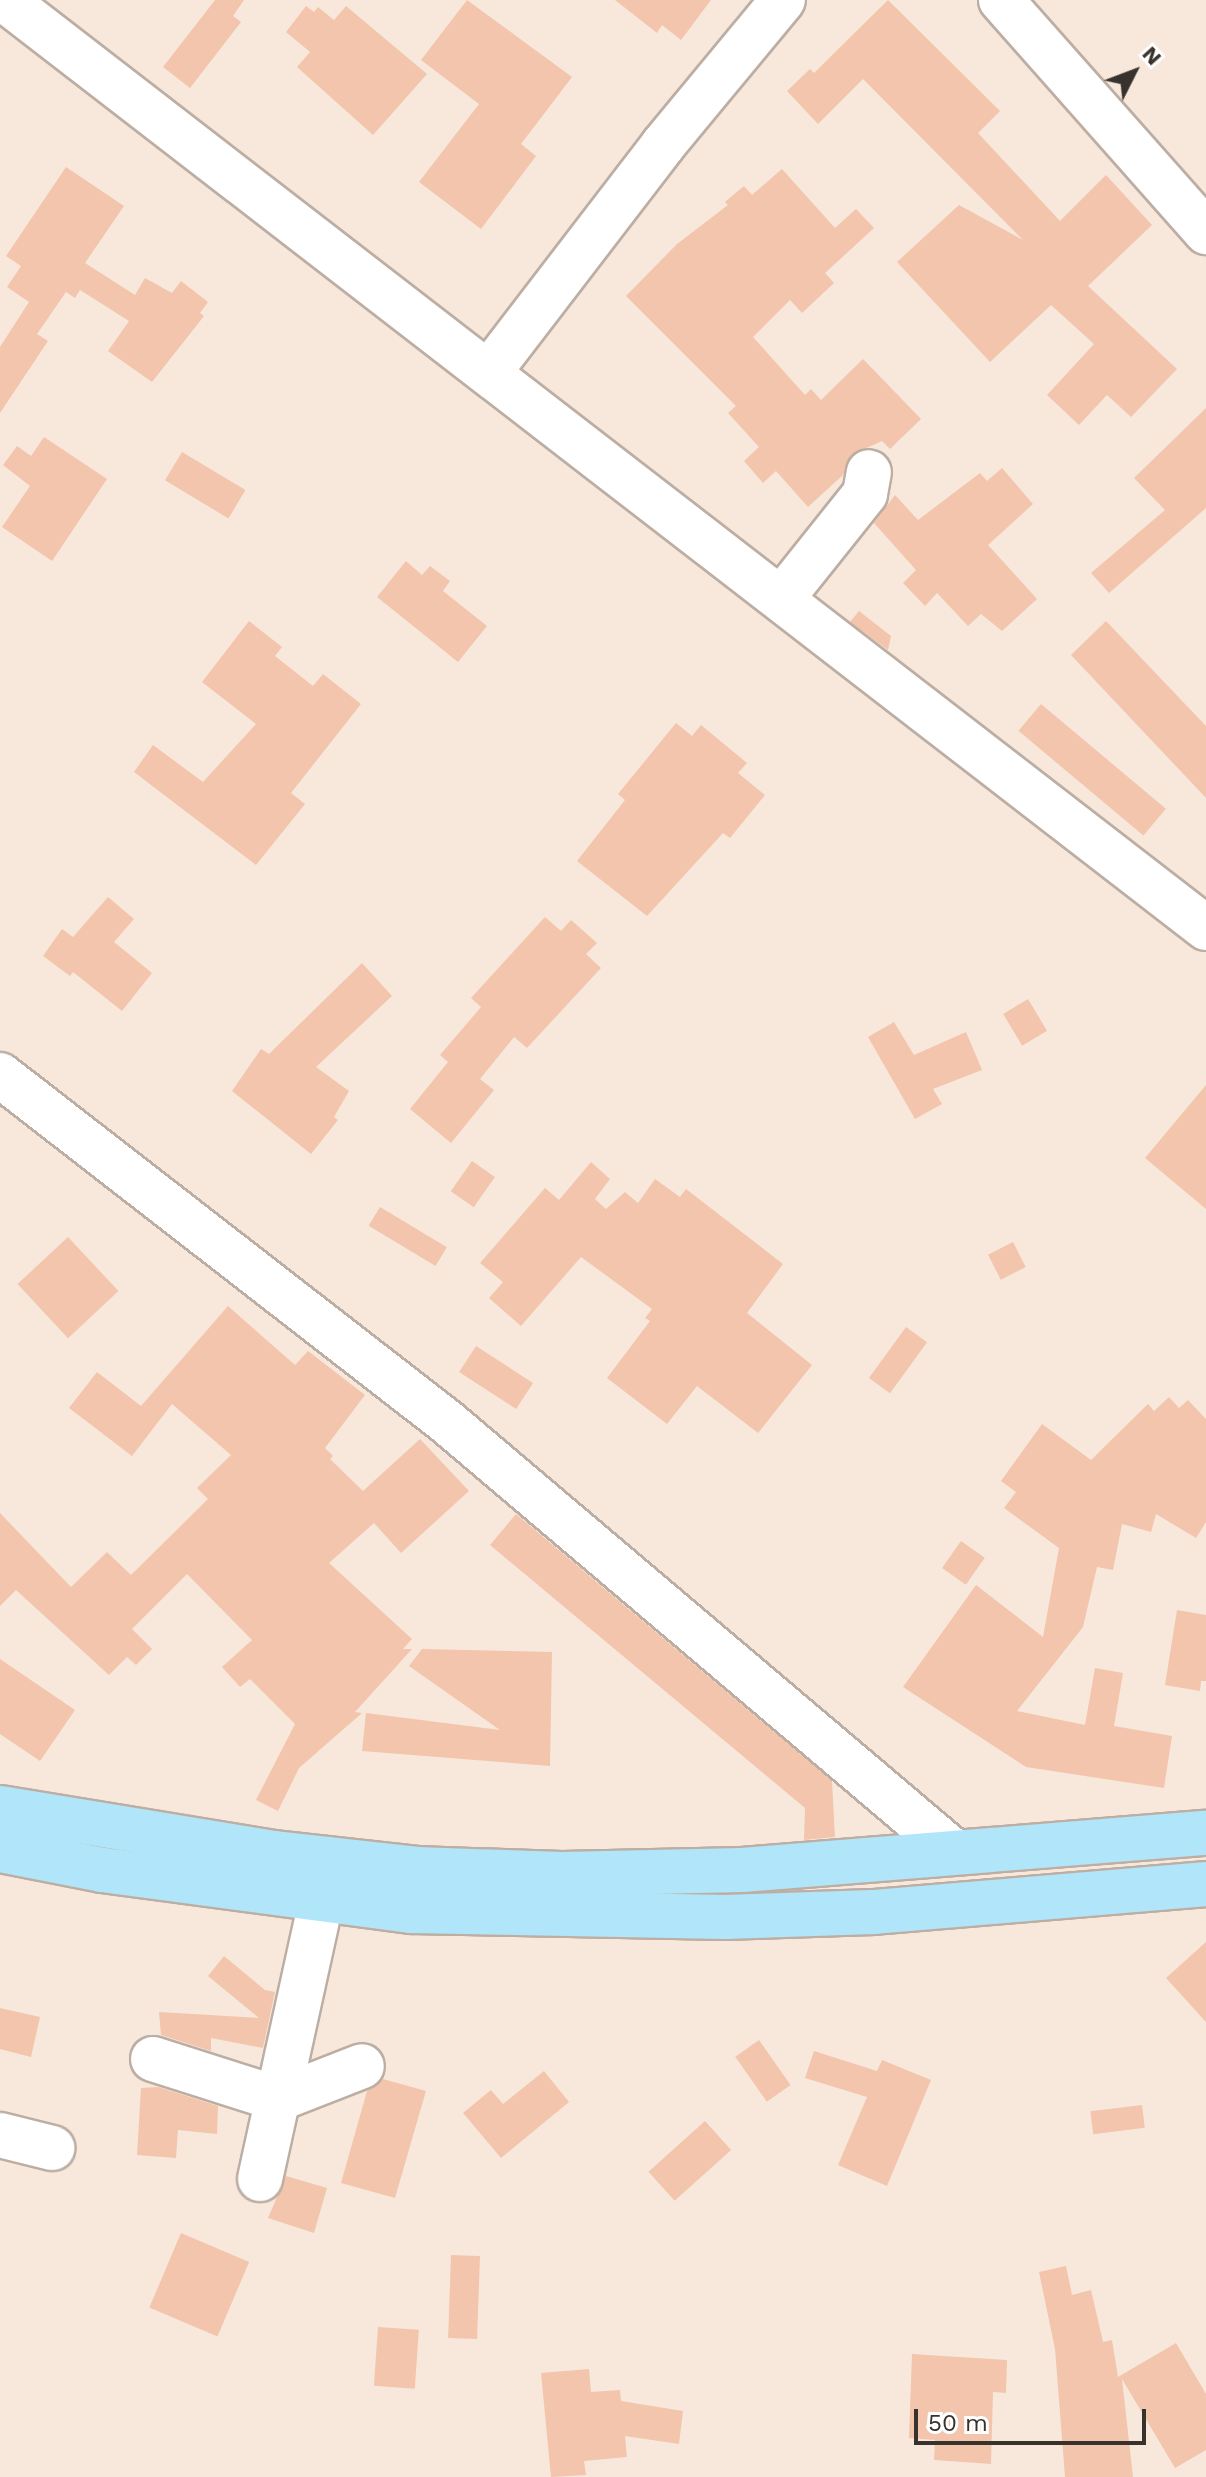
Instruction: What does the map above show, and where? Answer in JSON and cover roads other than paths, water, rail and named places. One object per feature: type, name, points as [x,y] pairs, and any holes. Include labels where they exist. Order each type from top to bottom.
[{"type":"main road","points":[[0,1808],[119,1831],[417,1869],[742,1870],[1206,1833]]},
{"type":"main road","points":[[0,1850],[103,1870],[411,1911],[725,1917],[873,1912],[1206,1884]]},
{"type":"street","points":[[5,0],[1206,928]]},
{"type":"street","points":[[489,372],[663,145],[783,0]]},
{"type":"street","points":[[1001,0],[1206,232]]},
{"type":"street","points":[[782,598],[865,494],[869,472]]},
{"type":"street","points":[[0,1075],[447,1422],[954,1852]]},
{"type":"street","points":[[260,2179],[321,1901]]},
{"type":"street","points":[[153,2059],[278,2099],[362,2066]]},
{"type":"street","points":[[0,2135],[52,2148]]}]
